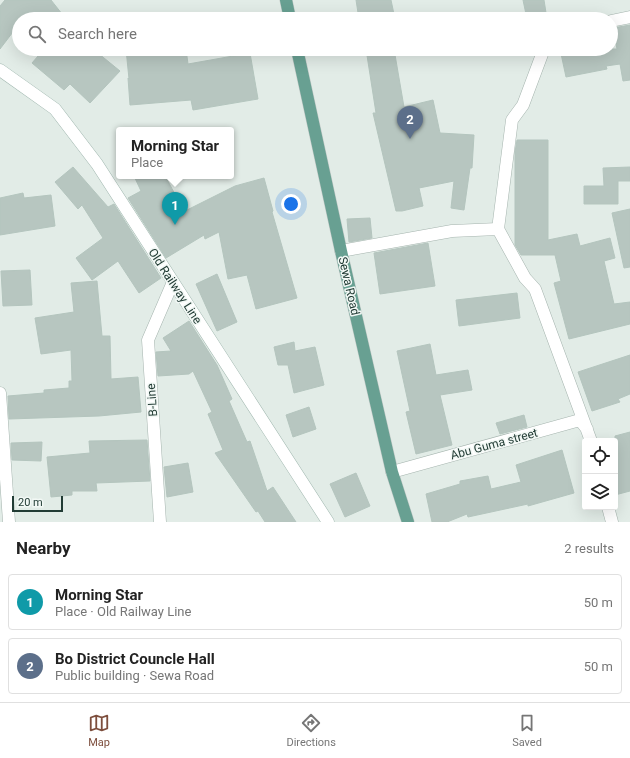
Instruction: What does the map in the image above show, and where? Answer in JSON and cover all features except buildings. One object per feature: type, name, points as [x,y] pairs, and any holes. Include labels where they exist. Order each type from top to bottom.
[{"type":"main road","points":[[286,0],[289,12]]},
{"type":"main road","name":"Sewa Road","points":[[299,56],[341,251],[392,472],[408,522]]},
{"type":"street","points":[[618,20],[630,17]]},
{"type":"street","points":[[541,56],[523,105],[512,120],[498,229],[525,278],[535,289],[591,437]]},
{"type":"street","name":"Old Railway Line","points":[[0,70],[55,109],[97,164],[328,522]]},
{"type":"street","points":[[341,251],[452,231],[498,229]]},
{"type":"street","name":"B-Line","points":[[160,522],[148,340],[173,282]]},
{"type":"street","points":[[0,394],[9,522]]},
{"type":"street","name":"Abu Guma street","points":[[392,472],[580,420],[591,437]]},
{"type":"street","points":[[609,510],[612,522]]},
{"type":"place","name":"Bo District Councle Hall","points":[[410,139]]},
{"type":"place","name":"Morning Star","points":[[175,225]]}]
